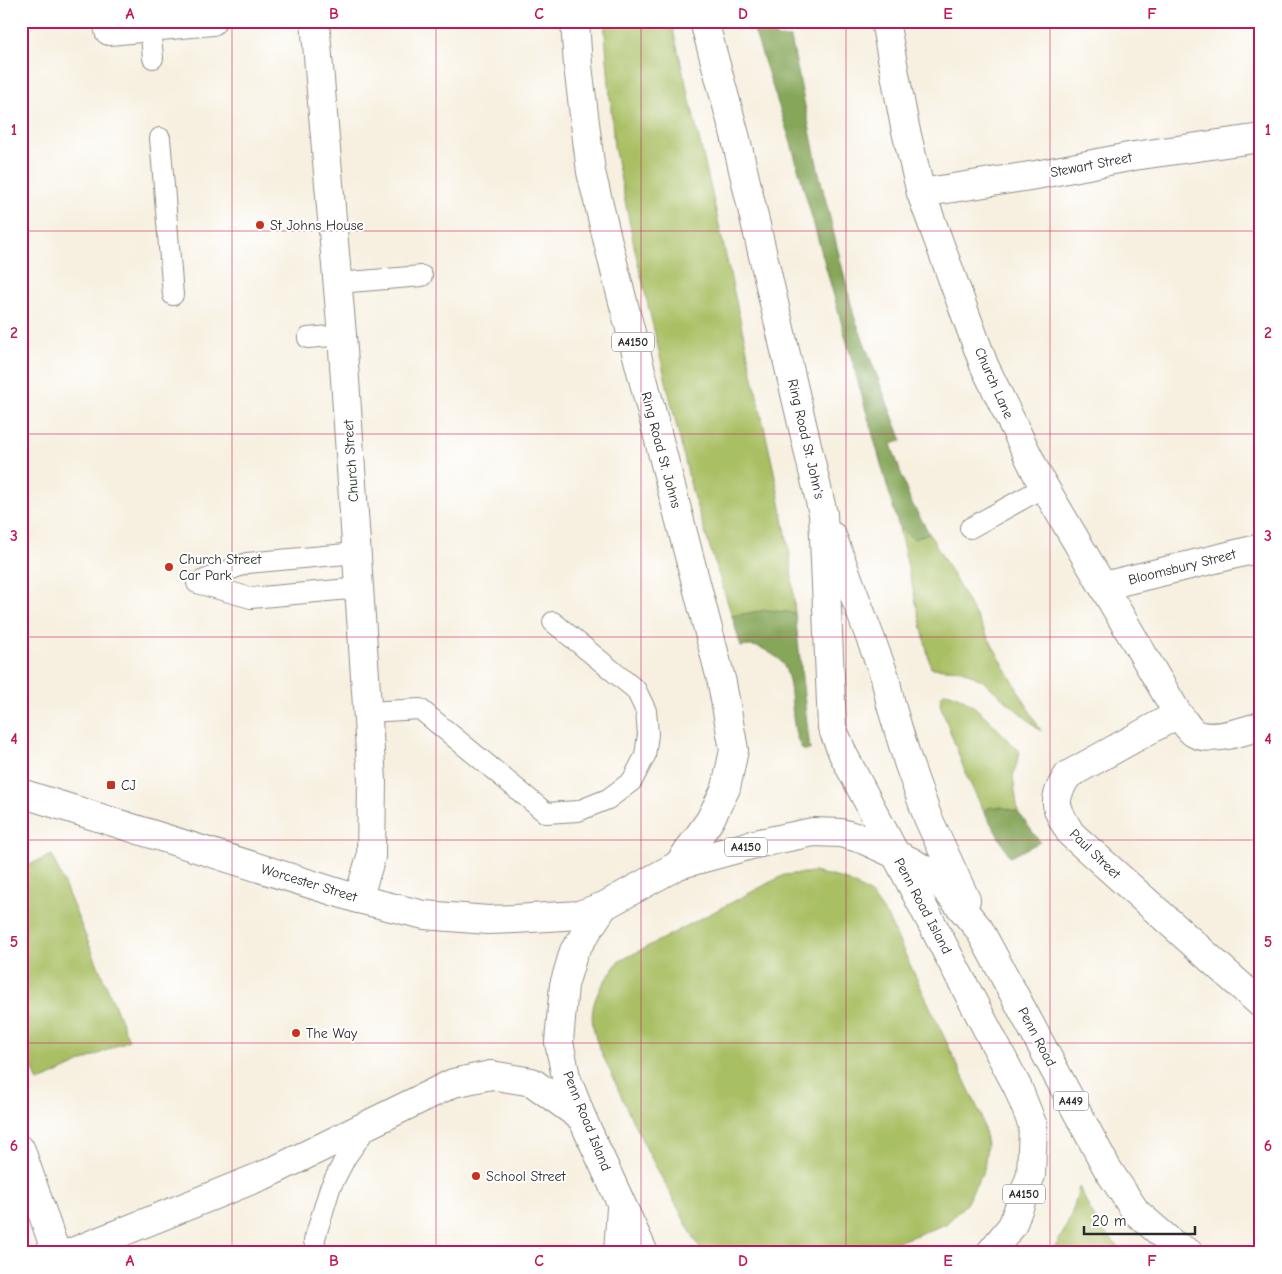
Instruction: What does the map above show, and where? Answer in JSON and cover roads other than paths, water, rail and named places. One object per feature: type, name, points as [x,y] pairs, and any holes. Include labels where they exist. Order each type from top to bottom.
[{"type":"main road","points":[[108,21],[109,31],[212,21]]},
{"type":"main road","name":"Church Street","points":[[315,21],[342,335],[372,780],[371,857],[358,899]]},
{"type":"main road","name":"Ring Road St. Johns","points":[[575,21],[590,172],[614,271],[722,683],[734,750],[726,788],[710,820],[678,865]]},
{"type":"main road","name":"Ring Road St. John's","points":[[704,21],[735,135],[824,514],[832,727],[843,754],[894,853]]},
{"type":"main road","name":"Church Lane","points":[[885,21],[905,127],[921,193],[984,365],[1044,486],[1178,714],[1194,732],[1207,736],[1224,736],[1261,726]]},
{"type":"main road","name":"Stewart Street","points":[[921,193],[1036,175],[1134,156],[1261,138]]},
{"type":"main road","points":[[824,514],[885,677],[901,738],[928,818],[979,929]]},
{"type":"main road","name":"Bloomsbury Street","points":[[1103,586],[1261,548]]},
{"type":"main road","name":"Paul Street","points":[[1178,714],[1068,775],[1057,791],[1058,812],[1071,834],[1261,1004]]},
{"type":"main road","name":"Worcester Street","points":[[21,793],[358,899],[424,915],[488,920],[579,915],[604,906]]},
{"type":"main road","name":"Penn Road Island","points":[[644,1253],[582,1118],[566,1077],[559,1042],[564,985],[574,951],[604,906],[678,865],[755,844],[813,832],[842,833],[862,839],[894,853],[964,982],[1018,1088],[1033,1126],[1032,1176],[1012,1226],[990,1253]]},
{"type":"main road","name":"Penn Road","points":[[894,853],[912,862],[932,876],[979,929],[1107,1168],[1136,1212],[1173,1244],[1189,1253]]},
{"type":"main road","points":[[70,1253],[269,1173],[453,1083],[491,1074],[532,1082],[582,1118]]},
{"type":"main road","points":[[21,1150],[56,1253]]},
{"type":"main road","name":"A4150","points":[[618,1253],[621,1201]]},
{"type":"lane","points":[[150,26],[153,58]]},
{"type":"lane","points":[[160,138],[172,295]]},
{"type":"lane","points":[[338,283],[422,276]]},
{"type":"lane","points":[[308,338],[342,335]]},
{"type":"lane","points":[[970,528],[1044,486]]},
{"type":"lane","points":[[357,553],[247,563],[197,583],[251,598],[360,588]]},
{"type":"lane","points":[[368,712],[420,708],[546,813],[578,811],[608,798],[632,781],[644,756],[648,734],[646,711],[636,690],[553,622]]},
{"type":"lane","points":[[318,1253],[314,1241],[330,1188],[346,1156],[370,1125]]},
{"type":"place","name":"St Johns House","points":[[260,225]]},
{"type":"place","name":"Church Street Car Park","points":[[169,567]]},
{"type":"place","name":"CJ","points":[[111,785]]},
{"type":"place","name":"The Way","points":[[296,1033]]},
{"type":"place","name":"School Street","points":[[476,1176]]}]
